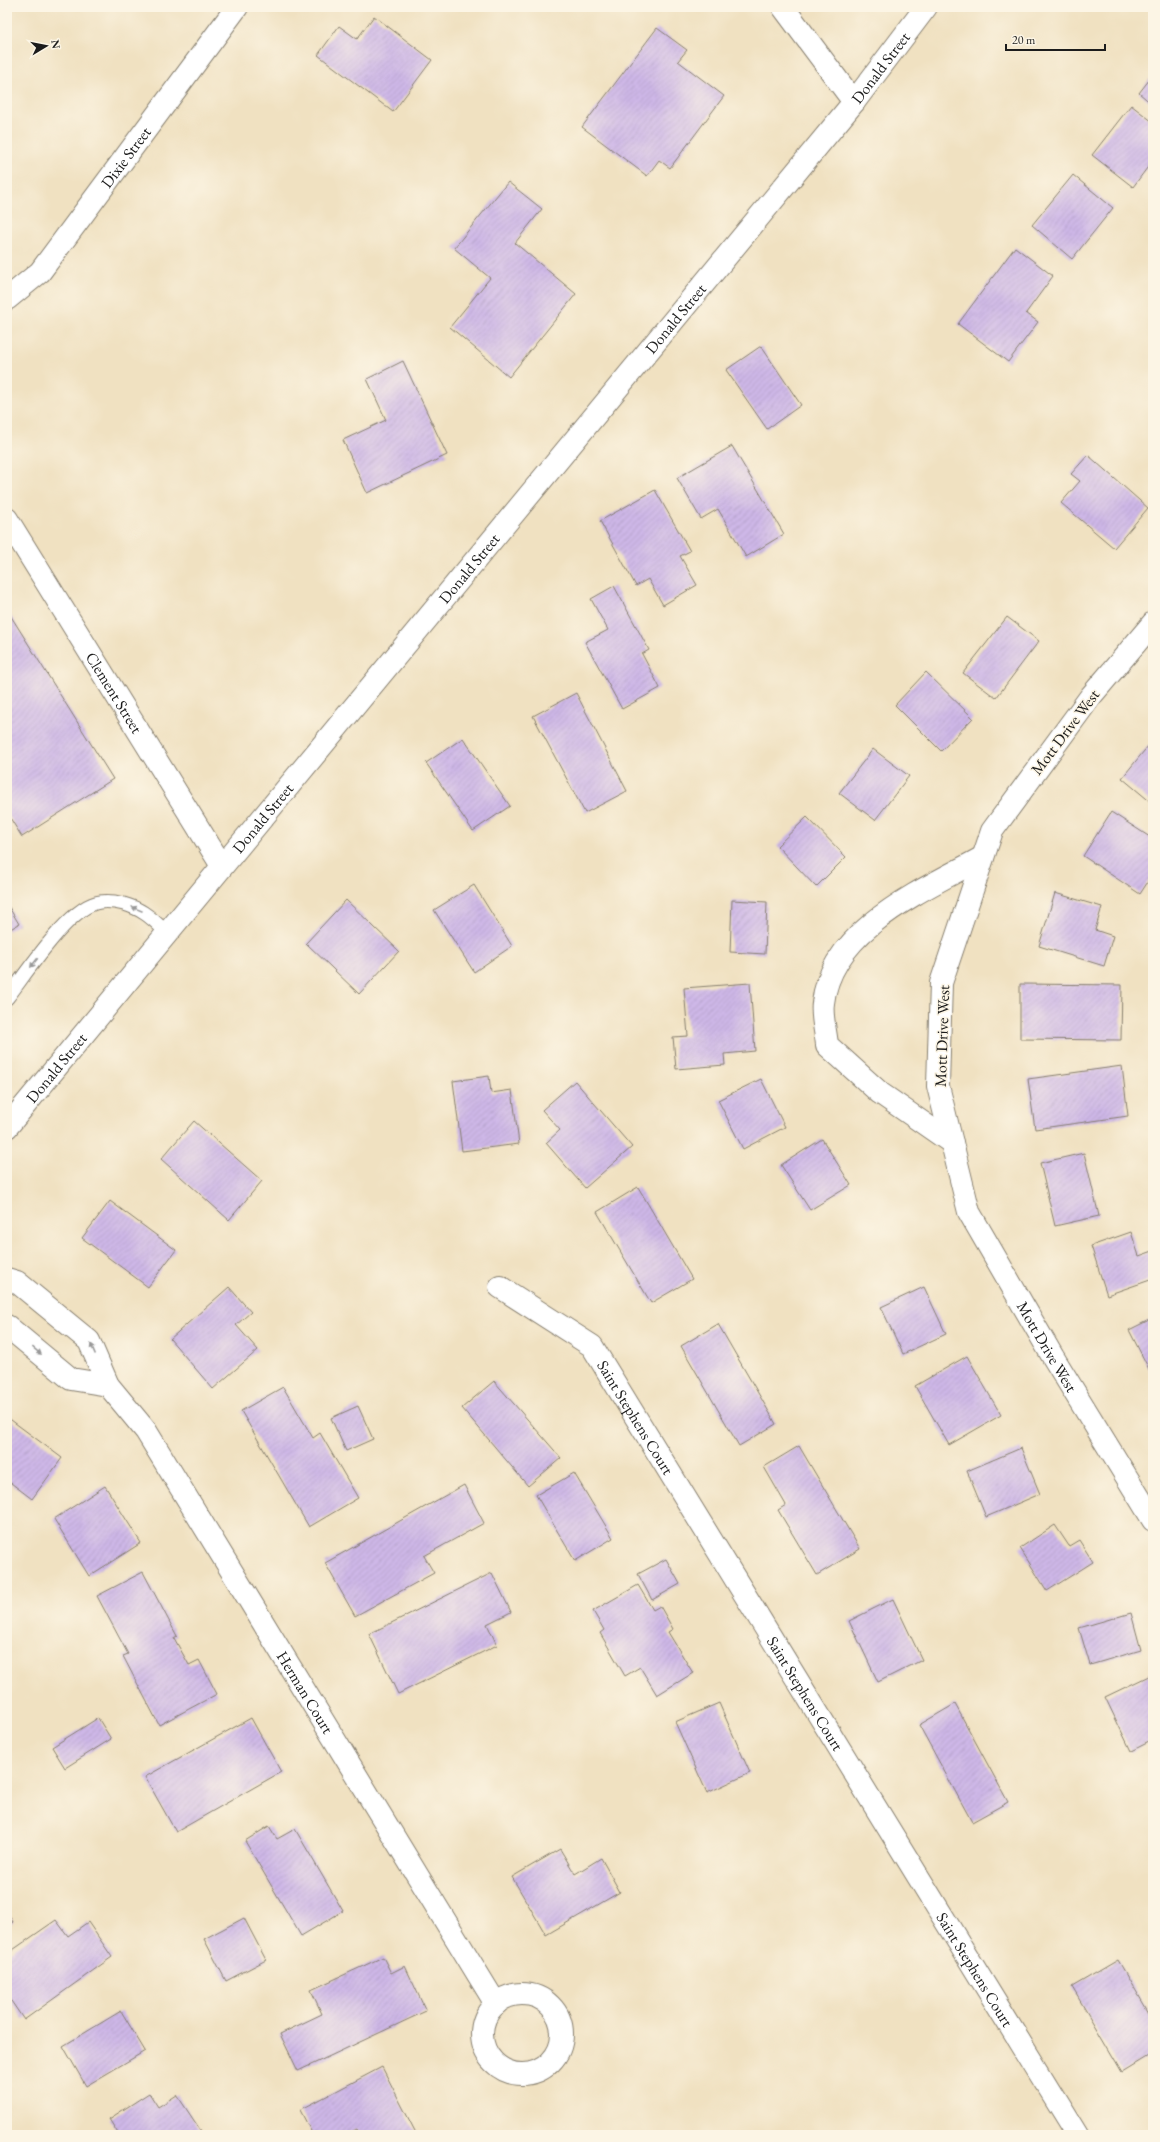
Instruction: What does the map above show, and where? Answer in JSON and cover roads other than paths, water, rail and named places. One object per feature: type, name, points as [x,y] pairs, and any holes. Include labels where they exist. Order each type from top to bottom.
[{"type":"street","name":"Dixie Street","points":[[7,299],[40,272],[237,7]]},
{"type":"street","points":[[783,7],[854,102]]},
{"type":"street","name":"Donald Street","points":[[7,1127],[854,102],[926,7]]},
{"type":"street","name":"Clement Street","points":[[7,519],[222,866]]},
{"type":"street","name":"Mott Drive West","points":[[1153,623],[1091,696],[992,831],[941,983],[938,1086],[969,1212],[1053,1357],[1153,1520]]},
{"type":"street","points":[[952,1143],[880,1093],[827,1045],[823,1003],[833,967],[855,937],[886,912],[983,856]]},
{"type":"street","name":"Herman Court","points":[[7,1279],[17,1282],[89,1341],[108,1385],[146,1431],[496,2004]]},
{"type":"street","name":"Saint Stephens Court","points":[[500,1287],[592,1346],[1077,2135]]},
{"type":"street","points":[[7,1326],[71,1379],[108,1385]]},
{"type":"lane","points":[[7,998],[66,922],[85,908],[99,902],[122,904],[144,912],[167,933]]}]
